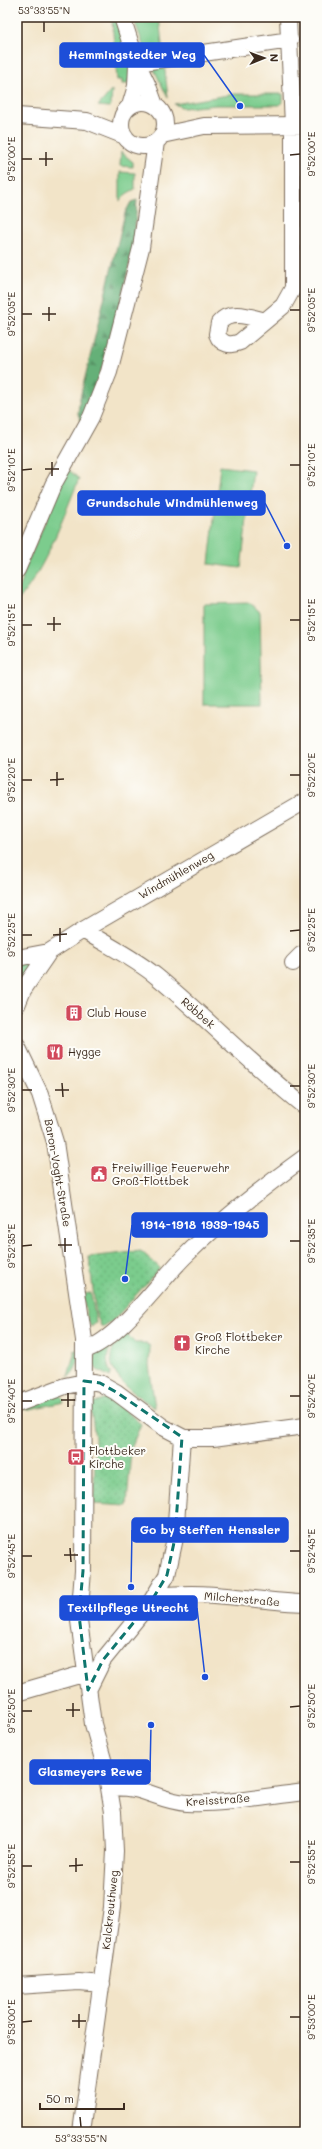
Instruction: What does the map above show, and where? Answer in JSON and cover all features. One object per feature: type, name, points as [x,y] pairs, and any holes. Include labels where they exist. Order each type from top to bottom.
[{"type":"street","points":[[17,570],[53,486],[91,417],[109,372],[140,248],[147,195],[159,138],[165,124],[137,63],[122,17]]},
{"type":"street","points":[[265,321],[283,306],[293,288],[299,125],[288,17]]},
{"type":"street","points":[[137,63],[290,40]]},
{"type":"street","points":[[137,63],[136,86],[121,124],[142,160],[147,195]]},
{"type":"street","points":[[17,116],[87,121],[116,116],[142,102],[159,110],[204,126]]},
{"type":"street","points":[[87,121],[146,146],[159,138],[204,126],[299,125]]},
{"type":"street","name":"Windmühlenweg","points":[[17,958],[49,952],[83,930],[305,801]]},
{"type":"street","name":"Röbbek","points":[[83,930],[154,975],[214,1027],[248,1060],[305,1107]]},
{"type":"street","name":"Windmühlenweg","points":[[17,1005],[23,990],[49,952]]},
{"type":"street","name":"Baron-Voght-Straße","points":[[17,1046],[40,1094],[55,1142],[85,1350],[83,1571],[79,1615],[88,1690]]},
{"type":"street","points":[[85,1350],[108,1337],[183,1258],[231,1213],[305,1157]]},
{"type":"street","points":[[17,1404],[84,1381],[100,1383],[116,1392],[163,1427],[182,1437],[195,1439],[213,1438],[305,1426]]},
{"type":"street","points":[[88,1690],[96,1670],[110,1650],[155,1597],[167,1575],[175,1538],[182,1437]]},
{"type":"street","name":"Milcherstraße","points":[[155,1597],[176,1595],[221,1596],[305,1603]]},
{"type":"street","points":[[82,1641],[98,1650],[110,1650]]},
{"type":"street","points":[[17,1693],[86,1673]]},
{"type":"street","name":"Kalckreuthweg","points":[[81,2132],[102,1984],[114,1882],[114,1826],[110,1788],[93,1724],[88,1690]]},
{"type":"street","name":"Kreisstraße","points":[[110,1788],[134,1788],[167,1800],[188,1803],[305,1792]]},
{"type":"street","points":[[17,1986],[79,1982],[102,1984]]},
{"type":"highlighted area","points":[[84,1381],[100,1383],[116,1392],[182,1437],[175,1538],[167,1575],[152,1600],[103,1660],[88,1690],[79,1615],[83,1571]]},
{"type":"green space","points":[[133,17],[159,17],[168,98],[147,55]]},
{"type":"green space","points":[[112,21],[116,21],[132,66],[132,80],[128,80],[128,84],[122,84],[122,80],[117,80]]},
{"type":"green space","points":[[112,90],[111,105],[109,107],[98,106]]},
{"type":"green space","points":[[234,94],[283,94],[283,100],[280,105],[216,105],[184,108],[174,104]]},
{"type":"green space","points":[[121,152],[133,162],[133,167],[120,166]]},
{"type":"green space","points":[[120,172],[135,173],[135,189],[126,194],[120,201]]},
{"type":"green space","points":[[137,200],[134,244],[111,345],[81,422],[78,414],[79,402],[125,213],[131,202]]},
{"type":"green space","points":[[220,466],[253,470],[241,568],[209,564]]},
{"type":"green space","points":[[67,471],[70,471],[79,479],[45,559],[28,588],[17,602],[17,594],[23,579],[21,578]]},
{"type":"green space","points":[[250,603],[260,612],[262,704],[204,704],[204,604]]},
{"type":"green space","points":[[38,960],[17,991],[17,964]]},
{"type":"green space","points":[[141,1251],[160,1268],[112,1322],[104,1327],[101,1326],[96,1314],[89,1257]]},
{"type":"green space","points":[[91,1293],[96,1323],[91,1327],[88,1321],[82,1294]]},
{"type":"green space","points":[[126,1334],[135,1343],[147,1343],[150,1347],[149,1365],[155,1408],[140,1398],[124,1384],[113,1368],[111,1360],[113,1348]]},
{"type":"green space","points":[[110,1343],[112,1345],[107,1359],[111,1373],[110,1377],[97,1370],[93,1363],[95,1352]]},
{"type":"green space","points":[[75,1350],[79,1350],[77,1362],[75,1369],[68,1377]]},
{"type":"green space","points":[[60,1393],[64,1402],[24,1409]]},
{"type":"green space","points":[[106,1398],[111,1398],[141,1424],[131,1448],[127,1506],[94,1504],[95,1438],[90,1404]]},
{"type":"place","name":"Hemmingstedter Weg","points":[[240,106]]},
{"type":"place","name":"Grundschule Windmühlenweg","points":[[287,546]]},
{"type":"place","name":"Club House","points":[[74,1013]]},
{"type":"place","name":"Hygge","points":[[55,1052]]},
{"type":"place","name":"Freiwillige Feuerwehr Groß-Flottbek","points":[[99,1174]]},
{"type":"place","name":"1914-1918 1939-1945","points":[[125,1279]]},
{"type":"place","name":"Groß Flottbeker Kirche","points":[[182,1343]]},
{"type":"place","name":"Flottbeker Kirche","points":[[76,1457]]},
{"type":"place","name":"Go by Steffen Henssler","points":[[131,1587]]},
{"type":"place","name":"Textilpflege Utrecht","points":[[205,1677]]},
{"type":"place","name":"Glasmeyers Rewe","points":[[151,1725]]}]
